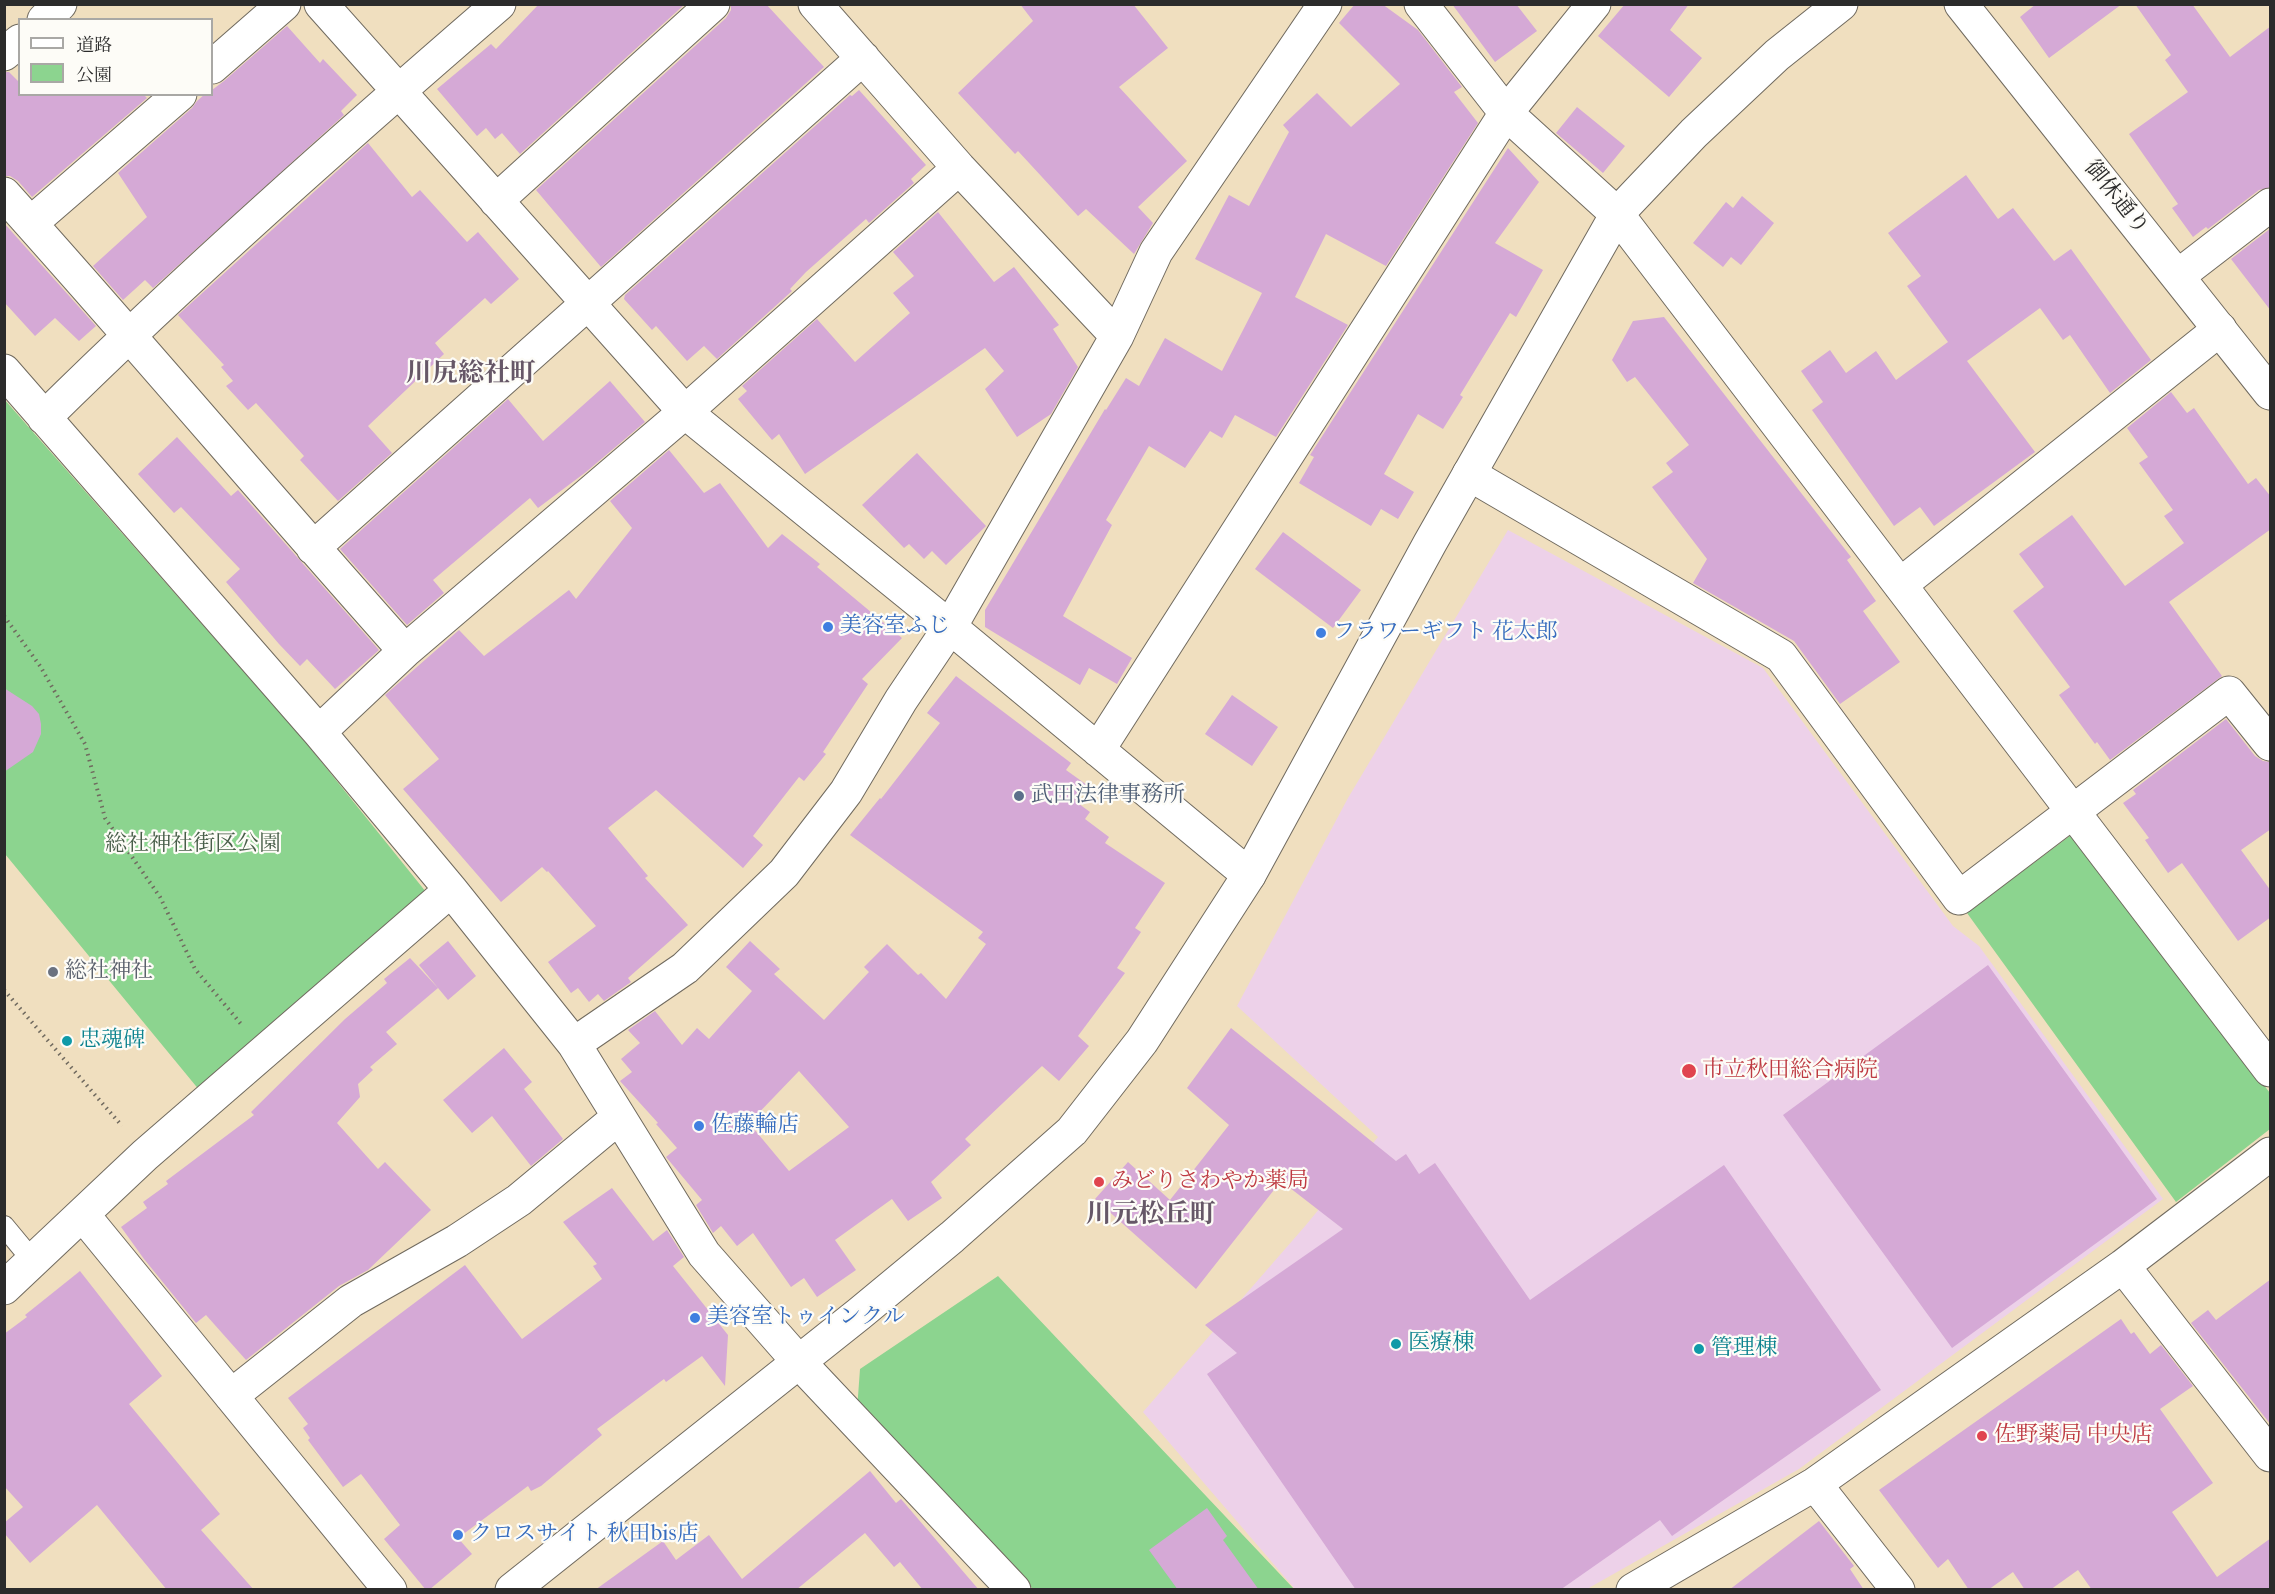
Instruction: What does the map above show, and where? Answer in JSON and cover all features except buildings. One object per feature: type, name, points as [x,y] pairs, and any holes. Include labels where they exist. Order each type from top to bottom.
[{"type":"street","points":[[46,18],[60,4]]},
{"type":"street","points":[[213,66],[284,4]]},
{"type":"street","points":[[321,4],[397,92],[685,412],[950,627],[1249,875]]},
{"type":"street","points":[[44,418],[129,333],[397,92],[499,4]]},
{"type":"street","points":[[496,201],[713,4]]},
{"type":"street","points":[[815,4],[959,168],[1117,336]]},
{"type":"street","points":[[574,1044],[685,968],[784,873],[846,792],[901,700],[950,627],[1117,336],[1156,252],[1325,4]]},
{"type":"street","points":[[1421,4],[1506,114],[1617,214],[2271,1070]]},
{"type":"street","points":[[1098,750],[1506,114],[1594,4]]},
{"type":"street","points":[[512,1590],[859,1314],[952,1237],[1072,1131],[1142,1041],[1249,875],[1469,474],[1617,214],[1694,133],[1777,55],[1841,4]]},
{"type":"street","name":"御休通り","points":[[1961,4],[2271,393]]},
{"type":"street","points":[[4,54],[18,43]]},
{"type":"street","points":[[313,548],[863,58]]},
{"type":"street","points":[[30,223],[178,96]]},
{"type":"street","points":[[319,732],[405,651],[685,412],[959,168]]},
{"type":"street","points":[[4,194],[129,333],[313,548],[405,651]]},
{"type":"street","points":[[2178,276],[2271,205]]},
{"type":"street","points":[[1900,585],[2220,329]]},
{"type":"street","points":[[4,371],[319,732],[451,890],[574,1044],[704,1254],[798,1361],[1014,1590]]},
{"type":"street","points":[[1469,474],[1781,656],[1959,898],[2229,693],[2271,744]]},
{"type":"street","points":[[4,1288],[145,1155],[451,890]]},
{"type":"street","points":[[231,1396],[351,1301],[457,1241],[519,1200],[619,1117]]},
{"type":"street","points":[[1633,1590],[1815,1484],[2123,1266],[2271,1154]]},
{"type":"street","points":[[83,1215],[390,1590]]},
{"type":"street","points":[[2123,1266],[2271,1455]]},
{"type":"street","points":[[1815,1484],[1898,1590]]},
{"type":"lane","points":[[4,1226],[33,1262]]},
{"type":"path","points":[[4,616],[40,666],[85,744],[105,818],[160,897],[195,969],[236,1019],[266,1050]]},
{"type":"path","points":[[4,990],[145,1155]]},
{"type":"shaded area","name":"市立秋田総合病院","points":[[1508,530],[1763,668],[1953,926],[1979,946],[2163,1199],[1799,1469],[1587,1589],[1295,1589],[1143,1412],[1306,1225],[1378,1137],[1237,1006],[1348,798]]},
{"type":"green space","name":"総社神社街区公園","points":[[4,399],[303,739],[426,892],[200,1091],[5,854]]},
{"type":"green space","points":[[2071,835],[2270,1093],[2270,1129],[2176,1202],[1967,913]]},
{"type":"green space","points":[[998,1276],[1294,1589],[1033,1589],[857,1410],[860,1369]]},
{"type":"place","name":"美容室ふじ","points":[[828,627]]},
{"type":"place","name":"フラワーギフト 花太郎","points":[[1321,633]]},
{"type":"place","name":"武田法律事務所","points":[[1019,796]]},
{"type":"place","name":"総社神社","points":[[53,972]]},
{"type":"place","name":"忠魂碑","points":[[67,1041]]},
{"type":"place","name":"市立秋田総合病院","points":[[1689,1071]]},
{"type":"place","name":"佐藤輪店","points":[[699,1126]]},
{"type":"place","name":"みどりさわやか薬局","points":[[1099,1182]]},
{"type":"place","name":"美容室トゥインクル","points":[[695,1318]]},
{"type":"place","name":"医療棟","points":[[1396,1344]]},
{"type":"place","name":"管理棟","points":[[1699,1349]]},
{"type":"place","name":"佐野薬局 中央店","points":[[1982,1436]]},
{"type":"place","name":"クロスサイト 秋田bis店","points":[[458,1535]]},
{"type":"district","name":"川尻総社町","points":[[471,375]]},
{"type":"district","name":"川元松丘町","points":[[1151,1216]]}]
